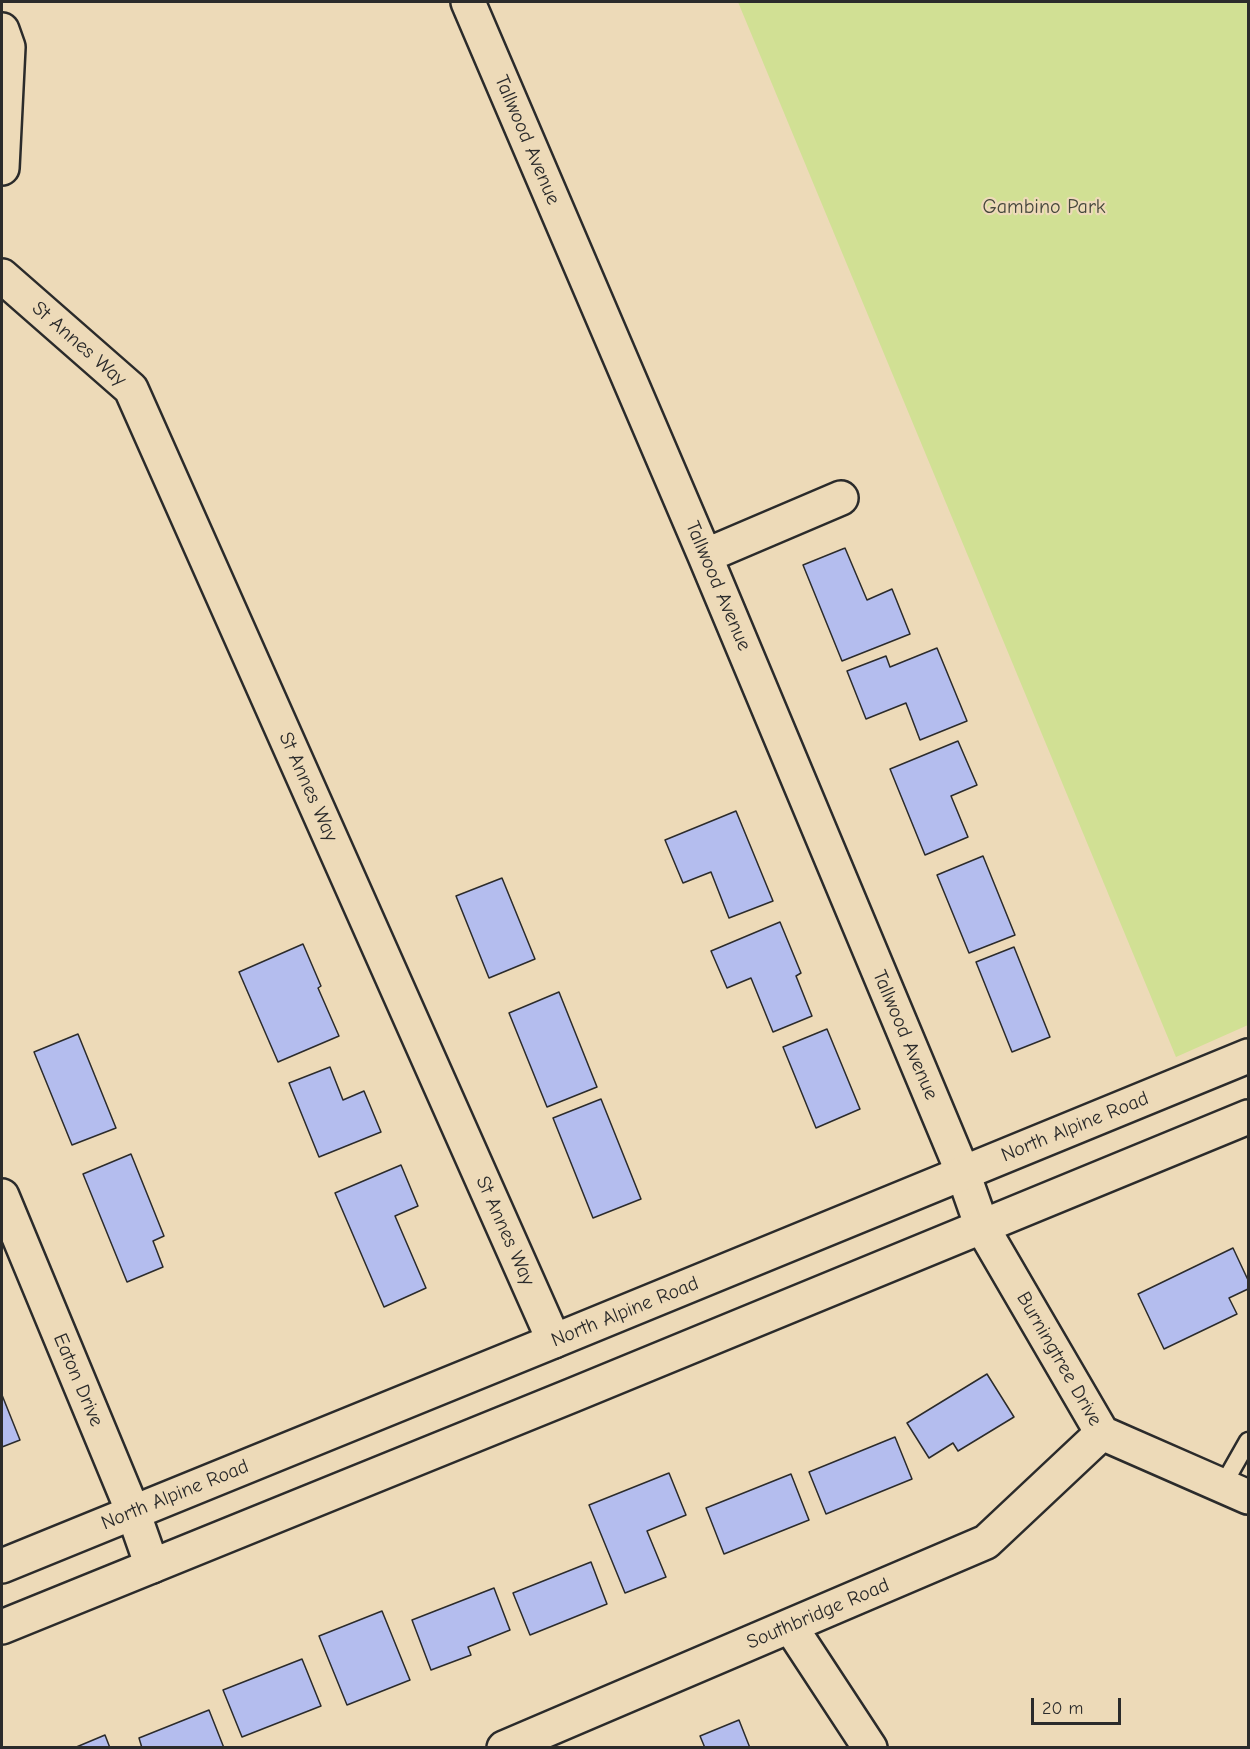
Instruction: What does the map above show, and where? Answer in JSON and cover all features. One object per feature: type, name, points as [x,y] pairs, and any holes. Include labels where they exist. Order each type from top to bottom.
[{"type":"street","name":"Tallwood Avenue","points":[[468,2],[705,556],[963,1173]]},
{"type":"street","points":[[2,30],[8,47],[2,168]]},
{"type":"street","name":"St Annes Way","points":[[2,276],[131,389],[554,1341]]},
{"type":"street","points":[[705,556],[841,498]]},
{"type":"street","name":"North Alpine Road","points":[[2,1566],[1248,1056]]},
{"type":"street","points":[[2,1627],[1248,1118]]},
{"type":"street","name":"Burningtree Drive","points":[[963,1173],[982,1227],[1101,1433],[1236,1491]]},
{"type":"street","name":"Eaton Drive","points":[[2,1196],[133,1512],[152,1566]]},
{"type":"street","name":"Southbridge Road","points":[[504,1748],[986,1542],[1101,1433]]},
{"type":"street","points":[[790,1626],[870,1748]]},
{"type":"lane","points":[[1236,1491],[1248,1441]]},
{"type":"green space","name":"Gambino Park","points":[[738,2],[1248,2],[1248,1025],[1176,1057]]},
{"type":"building","points":[[845,548],[867,600],[892,589],[910,634],[842,661],[803,565]]},
{"type":"building","points":[[937,648],[967,721],[920,740],[906,703],[866,719],[847,671],[886,656],[890,667]]},
{"type":"building","points":[[958,741],[977,785],[951,796],[968,837],[925,855],[890,769]]},
{"type":"building","points":[[736,811],[773,901],[729,918],[711,872],[683,883],[665,840]]},
{"type":"building","points":[[983,856],[1015,935],[969,953],[937,875]]},
{"type":"building","points":[[502,878],[535,959],[489,978],[456,896]]},
{"type":"building","points":[[780,922],[801,973],[796,976],[812,1016],[773,1032],[751,978],[727,988],[711,951]]},
{"type":"building","points":[[303,944],[321,986],[318,988],[339,1036],[278,1062],[239,972]]},
{"type":"building","points":[[1014,947],[1050,1037],[1012,1052],[976,962]]},
{"type":"building","points":[[559,992],[597,1087],[547,1107],[509,1013]]},
{"type":"building","points":[[827,1029],[860,1109],[816,1128],[783,1047]]},
{"type":"building","points":[[78,1034],[116,1128],[72,1145],[34,1052]]},
{"type":"building","points":[[330,1067],[343,1100],[364,1091],[381,1132],[319,1157],[289,1083]]},
{"type":"building","points":[[601,1099],[641,1199],[593,1218],[553,1118]]},
{"type":"building","points":[[131,1154],[164,1236],[153,1241],[163,1267],[127,1282],[83,1174]]},
{"type":"building","points":[[401,1165],[418,1206],[395,1216],[426,1288],[384,1307],[335,1193]]},
{"type":"building","points":[[1233,1248],[1248,1280],[1248,1289],[1229,1298],[1237,1314],[1164,1349],[1138,1294]]},
{"type":"building","points":[[987,1374],[1014,1417],[958,1451],[953,1443],[929,1458],[907,1423]]},
{"type":"building","points":[[2,1395],[20,1440],[2,1447]]},
{"type":"building","points":[[895,1437],[912,1479],[826,1514],[809,1472]]},
{"type":"building","points":[[669,1473],[686,1515],[647,1531],[666,1577],[625,1593],[589,1505]]},
{"type":"building","points":[[791,1474],[809,1520],[724,1554],[706,1508]]},
{"type":"building","points":[[591,1562],[607,1604],[530,1635],[513,1593]]},
{"type":"building","points":[[494,1588],[510,1630],[468,1647],[471,1655],[431,1670],[412,1620]]},
{"type":"building","points":[[382,1611],[410,1680],[347,1705],[319,1636]]},
{"type":"building","points":[[302,1659],[321,1706],[242,1737],[223,1690]]},
{"type":"building","points":[[209,1710],[224,1748],[142,1748],[139,1738]]},
{"type":"building","points":[[739,1720],[750,1748],[705,1748],[700,1736]]},
{"type":"building","points":[[105,1735],[110,1748],[74,1748]]}]
